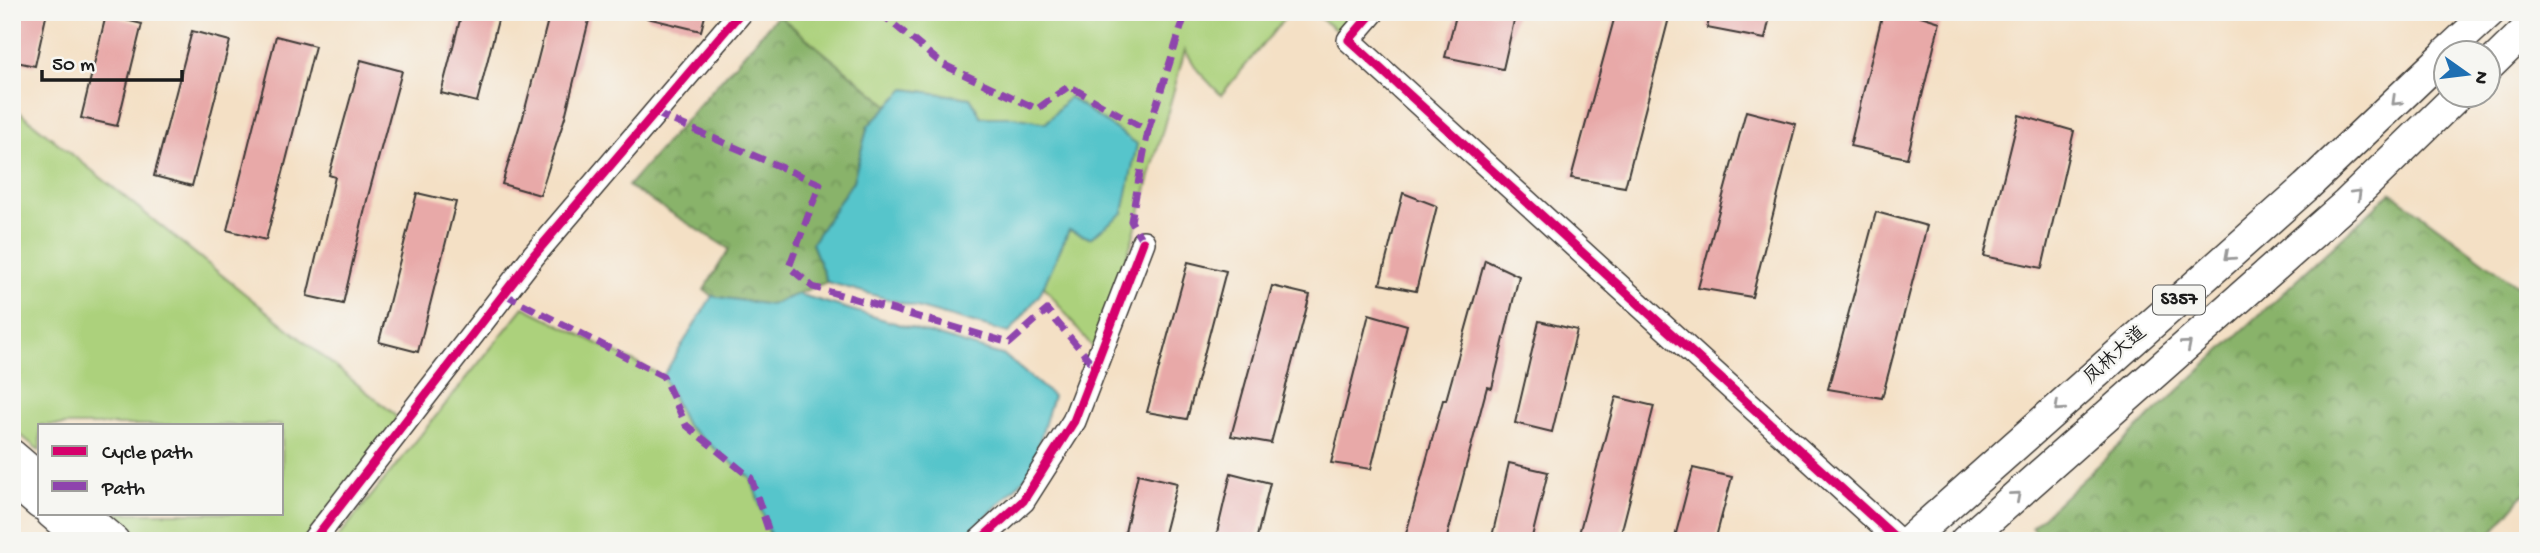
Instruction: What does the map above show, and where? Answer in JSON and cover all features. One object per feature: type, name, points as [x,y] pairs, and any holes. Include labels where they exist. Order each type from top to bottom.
[{"type":"main road","name":"凤林大道","points":[[2462,38],[2490,12]]},
{"type":"main road","points":[[2502,53],[2528,28]]},
{"type":"main road","name":"凤林大道","points":[[1908,541],[2306,187],[2432,66]]},
{"type":"main road","name":"凤林大道","points":[[1965,541],[2346,204],[2445,108]]},
{"type":"main road","points":[[12,455],[38,477]]},
{"type":"main road","points":[[12,480],[38,502]]},
{"type":"main road","points":[[52,514],[84,541]]},
{"type":"main road","points":[[82,514],[114,541]]},
{"type":"street","points":[[313,541],[551,220],[741,12]]},
{"type":"street","points":[[1373,12],[1349,40],[1899,541]]},
{"type":"street","points":[[979,541],[1023,501],[1074,421],[1143,242]]},
{"type":"green space","points":[[780,12],[1290,12],[1221,95],[1198,71],[1185,50],[1132,241],[1094,349],[1043,285],[1069,229],[1046,123],[1013,117],[981,117],[970,98],[906,89],[889,106],[778,15]]},
{"type":"green space","points":[[1312,12],[1372,12],[1349,40]]},
{"type":"green space","points":[[778,15],[889,106],[868,126],[853,181],[812,243],[827,282],[770,305],[712,296],[704,290],[729,249],[628,186]]},
{"type":"green space","points":[[12,106],[393,413],[402,426],[313,541],[147,541],[115,514],[284,514],[284,424],[38,424],[38,449],[12,428]]},
{"type":"green space","points":[[2391,192],[2528,294],[2528,489],[2485,541],[2043,541],[2032,527]]},
{"type":"green space","points":[[524,307],[663,376],[686,425],[751,478],[772,541],[335,541]]},
{"type":"water","points":[[905,89],[970,98],[981,117],[1013,117],[1046,123],[1069,97],[1137,144],[1123,213],[1090,238],[1069,230],[1040,294],[1009,333],[827,282],[812,243],[853,181],[868,126]]},
{"type":"water","points":[[798,294],[1005,356],[1053,396],[1030,473],[962,541],[772,541],[751,478],[686,425],[663,376],[712,296],[770,305]]},
{"type":"building","points":[[12,12],[47,12],[35,66],[12,61]]},
{"type":"building","points":[[462,12],[500,12],[477,102],[441,93]]},
{"type":"building","points":[[550,12],[591,12],[565,117],[540,195],[502,184],[522,121]]},
{"type":"building","points":[[648,12],[706,12],[701,31],[647,18]]},
{"type":"building","points":[[1457,12],[1516,12],[1503,69],[1445,57]]},
{"type":"building","points":[[1616,12],[1670,14],[1625,187],[1571,178]]},
{"type":"building","points":[[1711,12],[1771,12],[1765,39],[1707,28]]},
{"type":"building","points":[[1883,12],[1908,12],[1940,22],[1907,158],[1850,146]]},
{"type":"building","points":[[106,15],[142,24],[117,126],[81,118]]},
{"type":"building","points":[[192,31],[230,41],[192,186],[154,176]]},
{"type":"building","points":[[276,36],[315,46],[266,240],[227,230]]},
{"type":"building","points":[[361,60],[402,71],[367,200],[343,304],[307,296],[335,177],[329,175]]},
{"type":"building","points":[[1746,111],[1796,124],[1752,297],[1698,288]]},
{"type":"building","points":[[2019,115],[2074,131],[2042,268],[1984,256]]},
{"type":"building","points":[[417,193],[456,202],[418,352],[379,342]]},
{"type":"building","points":[[1403,193],[1437,206],[1416,291],[1380,284]]},
{"type":"building","points":[[1876,212],[1927,226],[1882,398],[1828,389]]},
{"type":"building","points":[[1485,260],[1519,276],[1492,388],[1487,387],[1446,541],[1404,541],[1443,400],[1446,400]]},
{"type":"building","points":[[1188,262],[1226,271],[1187,419],[1147,412]]},
{"type":"building","points":[[1272,286],[1310,295],[1271,443],[1231,436]]},
{"type":"building","points":[[1369,314],[1407,325],[1371,469],[1331,463]]},
{"type":"building","points":[[1539,321],[1577,330],[1552,432],[1515,423]]},
{"type":"building","points":[[1616,397],[1654,406],[1619,541],[1577,541]]},
{"type":"building","points":[[1509,463],[1548,472],[1531,541],[1491,541]]},
{"type":"building","points":[[1693,468],[1732,477],[1715,541],[1674,541]]},
{"type":"building","points":[[1231,473],[1270,483],[1256,541],[1215,541]]},
{"type":"building","points":[[1138,474],[1177,483],[1162,541],[1123,541]]},
{"type":"marked path","points":[[879,12],[942,64],[1037,109],[1069,86],[1148,131],[1131,221],[1143,242]]},
{"type":"marked path","points":[[1148,131],[1186,12]]},
{"type":"marked path","points":[[655,113],[820,184],[789,267],[813,287],[1010,343],[1047,310],[1095,367]]},
{"type":"marked path","points":[[504,294],[663,376],[686,425],[751,478],[772,541]]},
{"type":"cycle path","points":[[313,541],[534,255],[741,12]]},
{"type":"cycle path","points":[[1373,12],[1349,40],[1899,541]]},
{"type":"cycle path","points":[[979,541],[1023,501],[1074,421],[1143,242]]}]
